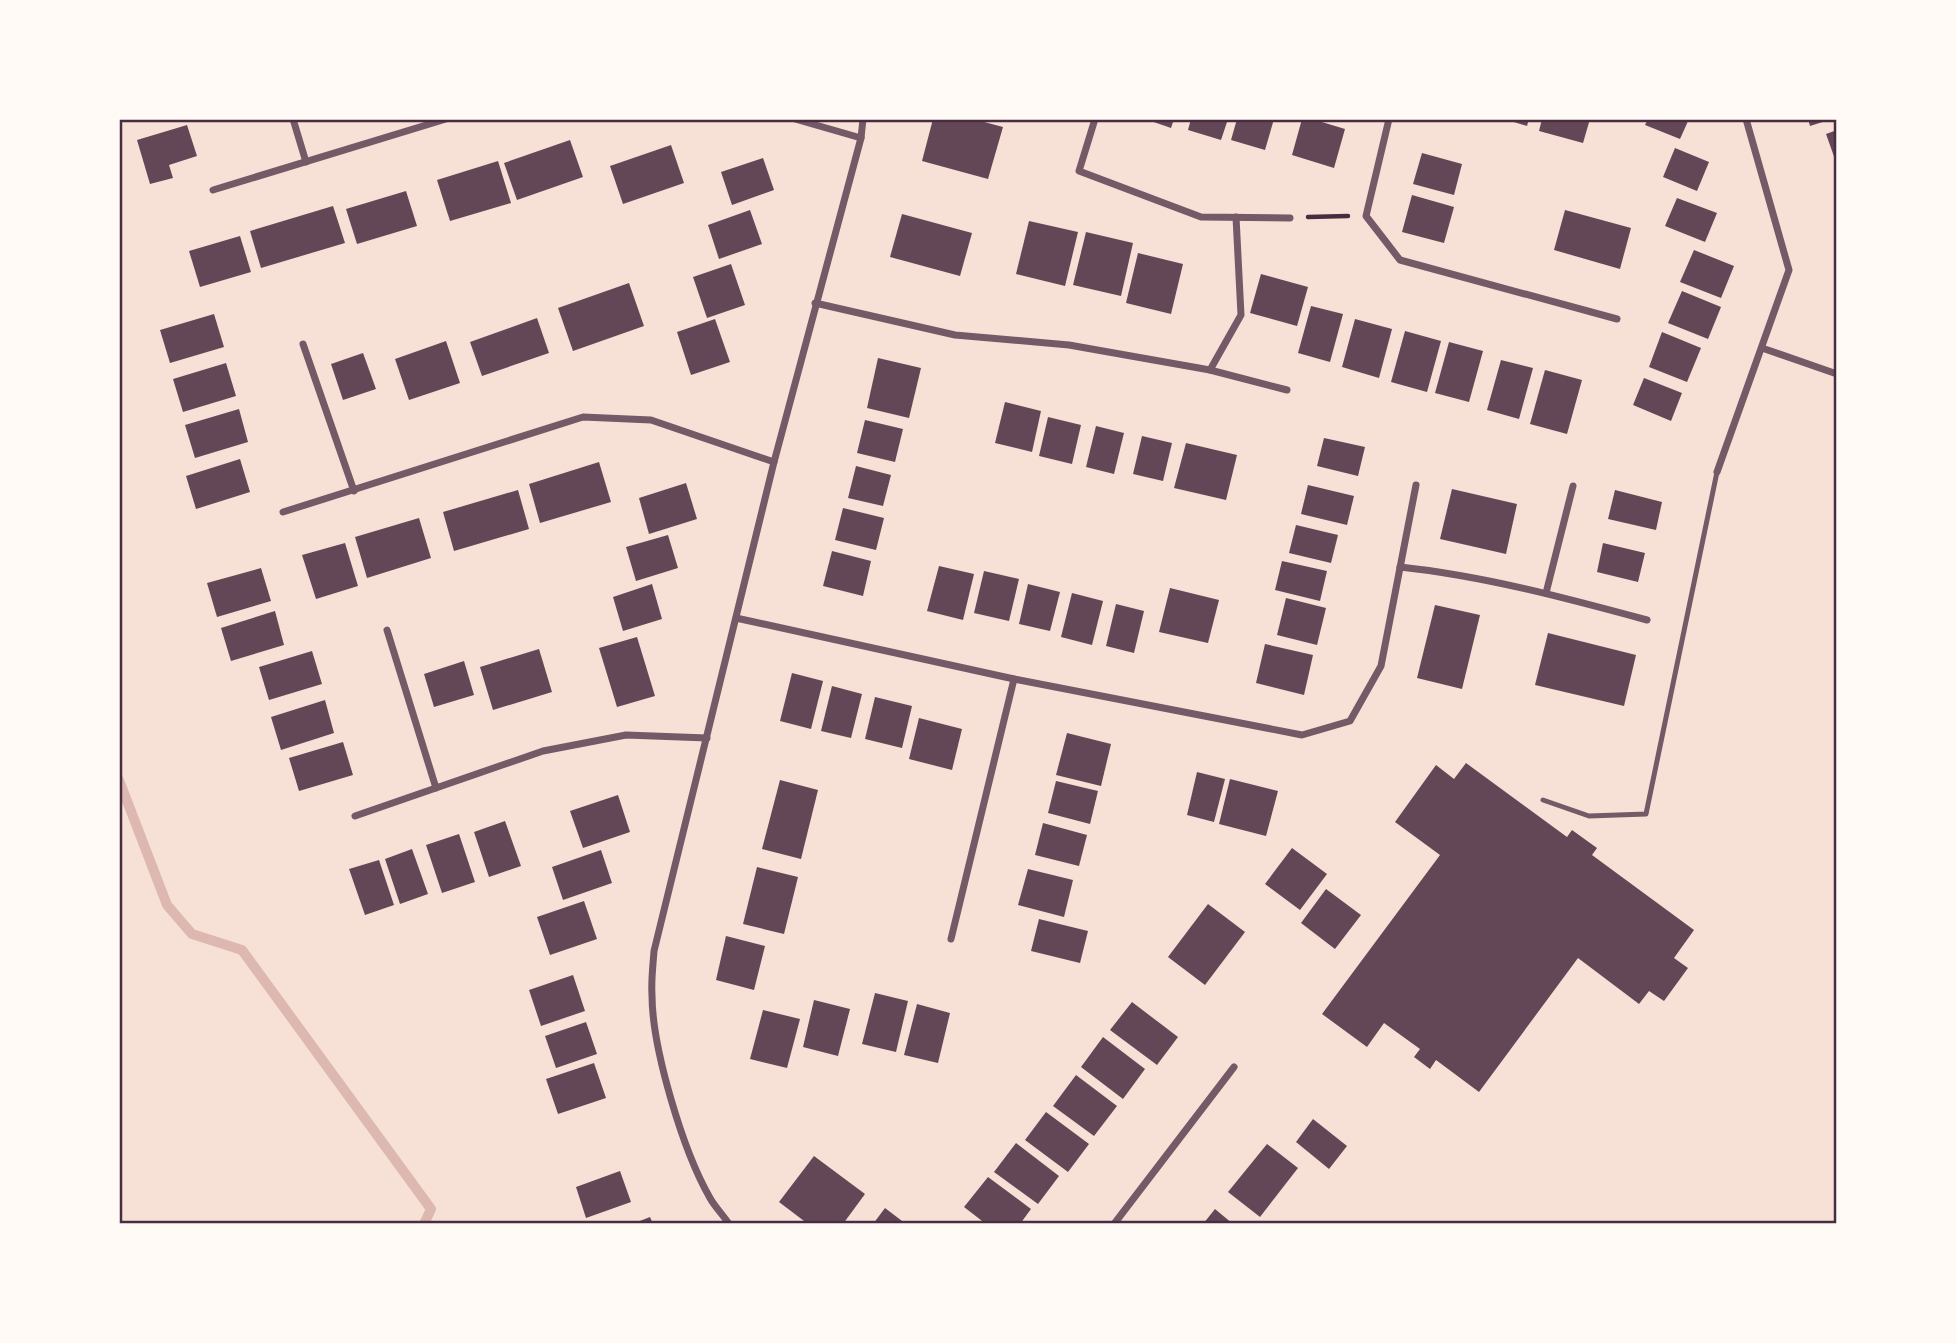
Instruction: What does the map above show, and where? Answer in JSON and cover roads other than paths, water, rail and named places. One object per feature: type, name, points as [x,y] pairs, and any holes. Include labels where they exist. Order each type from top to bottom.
[{"type":"street","points":[[293,119],[306,162]]},
{"type":"street","points":[[213,191],[446,119]]},
{"type":"street","points":[[795,119],[860,138]]},
{"type":"street","points":[[729,1224],[710,1199],[691,1157],[657,1043],[652,996],[654,951],[774,463],[863,119]]},
{"type":"street","points":[[1095,119],[1079,172],[1201,217],[1290,218]]},
{"type":"street","points":[[1389,119],[1366,216],[1400,260],[1617,319]]},
{"type":"street","points":[[1717,472],[1789,270],[1746,119]]},
{"type":"street","points":[[1210,370],[1241,315],[1236,217]]},
{"type":"street","points":[[816,303],[955,335],[1069,345],[1210,370],[1287,390]]},
{"type":"street","points":[[303,344],[354,491]]},
{"type":"street","points":[[1762,348],[1837,374]]},
{"type":"street","points":[[283,512],[583,417],[651,420],[774,463]]},
{"type":"street","points":[[736,618],[1014,679],[1302,735],[1350,721],[1381,666],[1416,485]]},
{"type":"street","points":[[1546,593],[1573,486]]},
{"type":"street","points":[[1400,567],[1449,572],[1546,593],[1647,620]]},
{"type":"street","points":[[387,630],[436,788]]},
{"type":"street","points":[[951,939],[1014,679]]},
{"type":"street","points":[[355,816],[543,751],[626,735],[708,738]]},
{"type":"street","points":[[1114,1224],[1234,1068]]},
{"type":"lane","points":[[1543,800],[1589,816],[1646,814],[1717,472]]},
{"type":"waterway","points":[[119,780],[167,905],[192,934],[242,950],[431,1209],[424,1224]]}]
